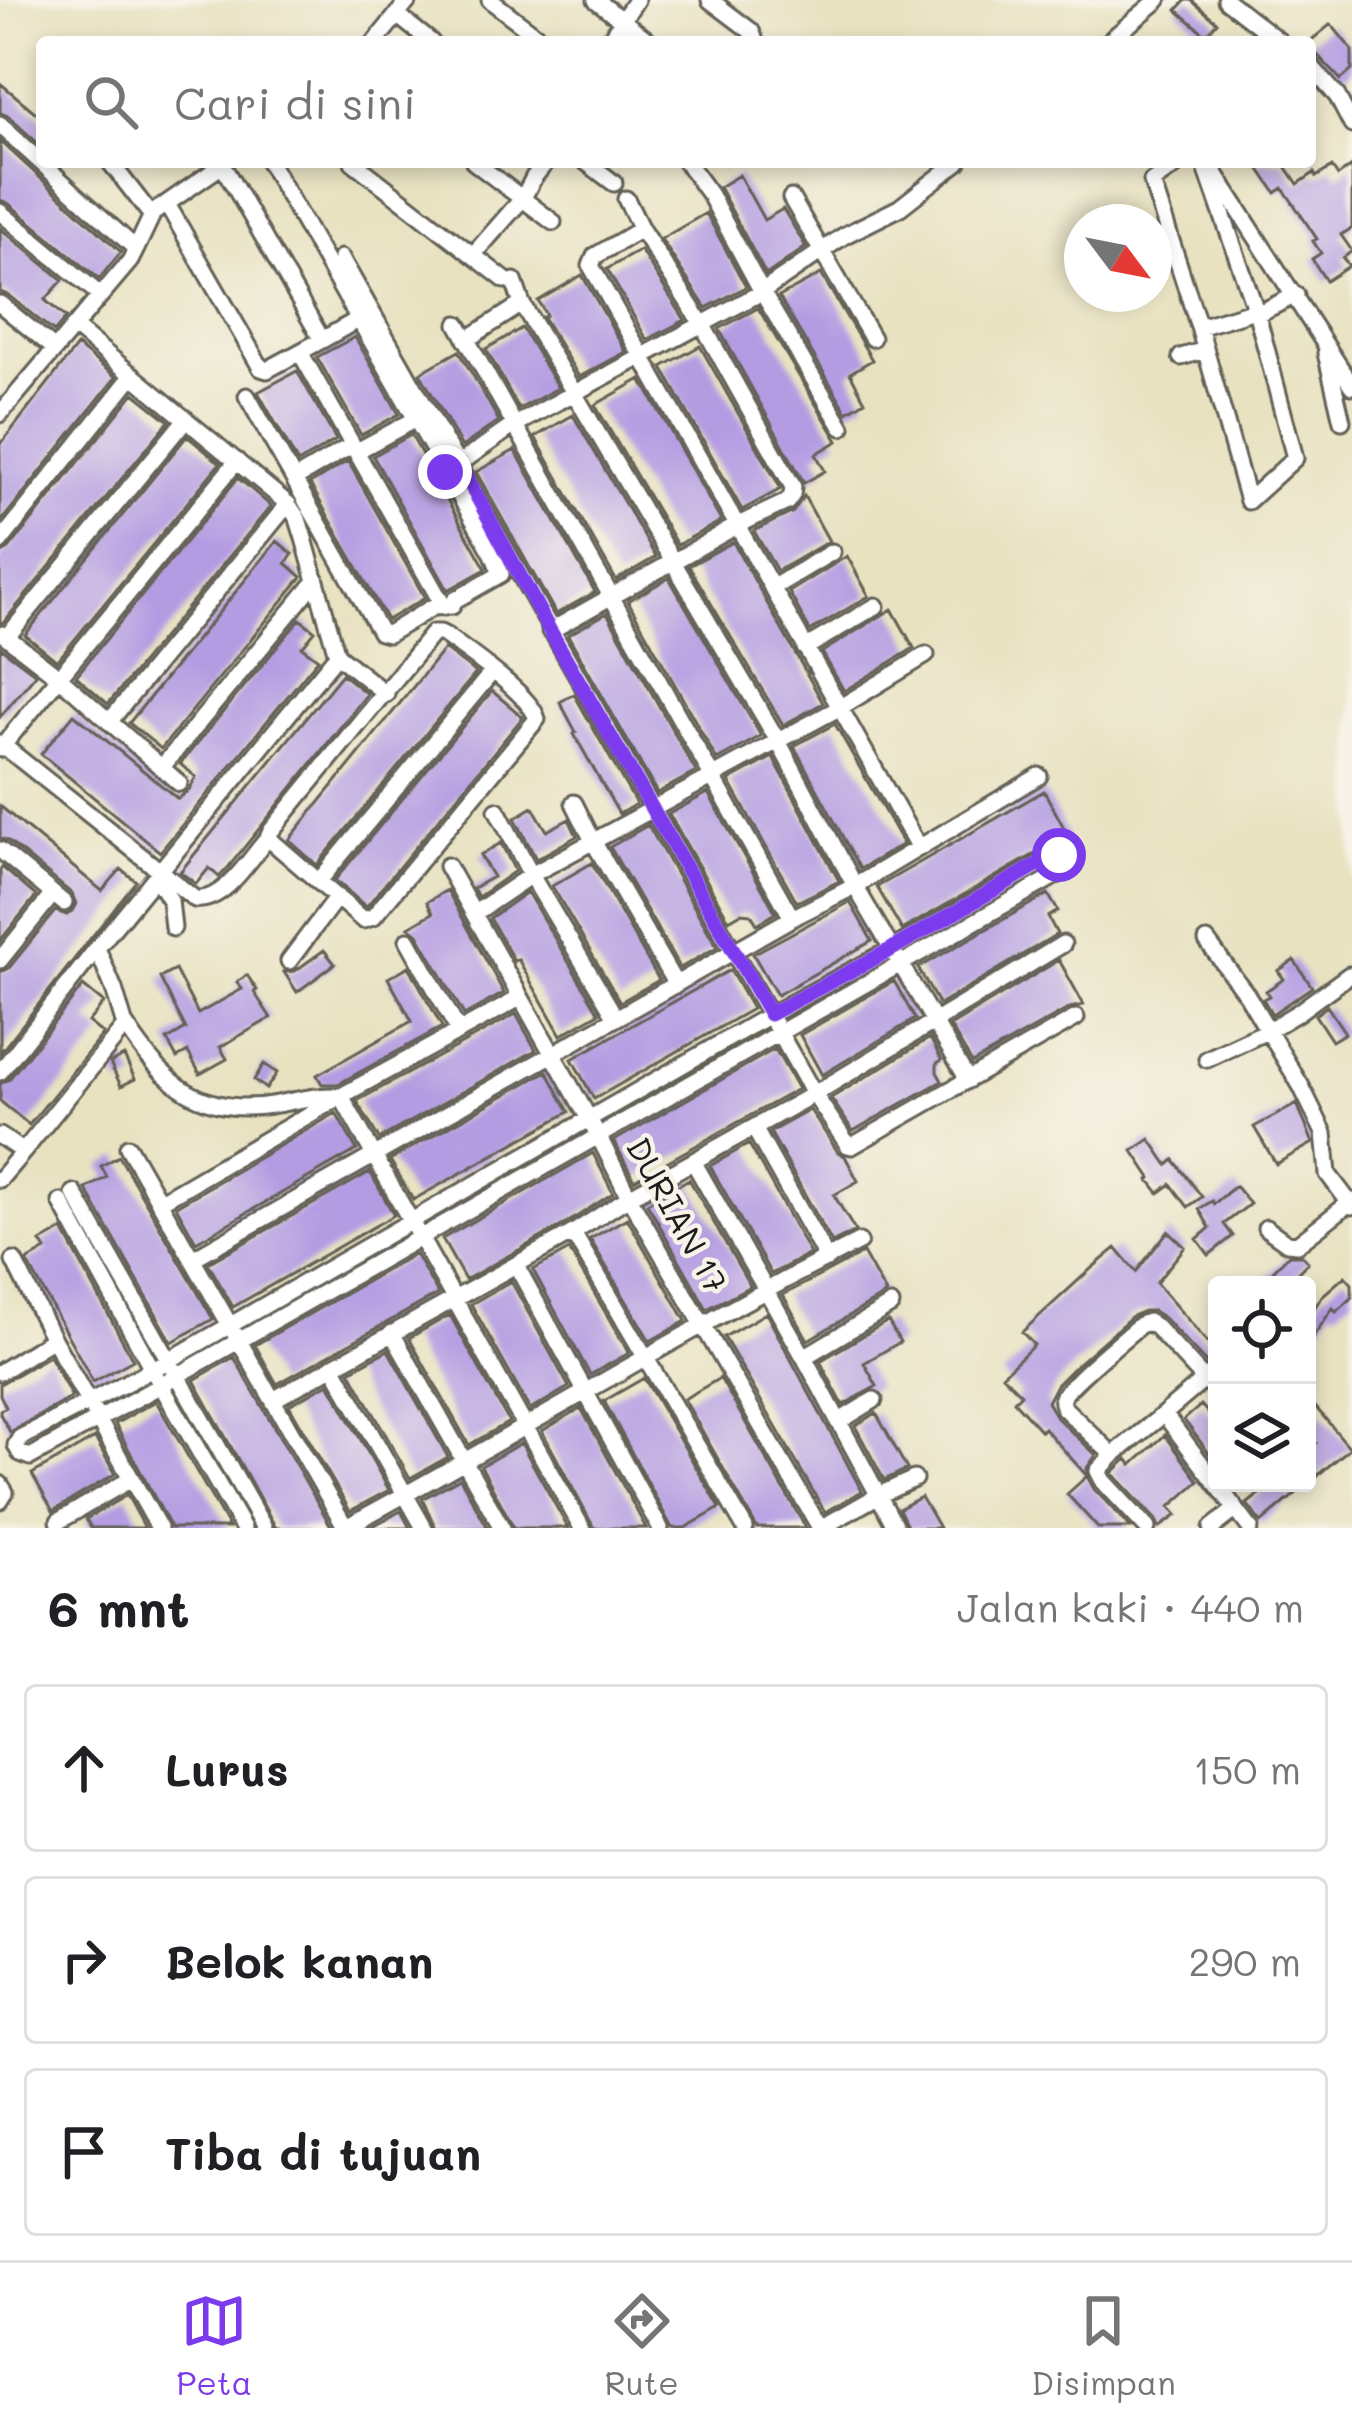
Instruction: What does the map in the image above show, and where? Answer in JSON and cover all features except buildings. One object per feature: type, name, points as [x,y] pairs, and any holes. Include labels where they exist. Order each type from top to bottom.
[{"type":"street","points":[[380,36],[409,0]]},
{"type":"street","points":[[490,0],[537,36]]},
{"type":"street","points":[[596,0],[642,36]]},
{"type":"street","points":[[612,36],[636,0]]},
{"type":"street","points":[[710,0],[754,36]]},
{"type":"street","points":[[1115,36],[1158,0]]},
{"type":"street","points":[[1226,0],[1272,36]]},
{"type":"street","points":[[397,15],[423,36]]},
{"type":"street","points":[[1316,71],[1337,96],[1352,125]]},
{"type":"street","points":[[0,125],[36,158]]},
{"type":"street","points":[[47,168],[136,249]]},
{"type":"street","points":[[115,168],[148,211],[160,209]]},
{"type":"street","points":[[0,414],[130,261],[160,209],[218,168],[228,170],[322,340]]},
{"type":"street","points":[[272,168],[414,420],[452,468],[550,631],[845,1142],[852,1146],[1076,1018]]},
{"type":"street","points":[[361,168],[510,280],[968,1080]]},
{"type":"street","points":[[482,168],[553,222]]},
{"type":"street","points":[[472,254],[523,198],[541,168]]},
{"type":"street","points":[[594,168],[614,183]]},
{"type":"street","points":[[690,168],[842,428]]},
{"type":"street","points":[[452,468],[513,426],[762,292],[858,227],[898,208],[950,168]]},
{"type":"street","points":[[1172,168],[1152,182],[1247,501],[1295,458],[1256,312],[1208,168]]},
{"type":"street","points":[[1210,168],[1352,386]]},
{"type":"street","points":[[791,198],[872,338]]},
{"type":"street","points":[[550,631],[738,524],[787,502],[792,495],[793,487],[702,324],[626,200]]},
{"type":"street","points":[[160,209],[261,368],[267,370],[359,320]]},
{"type":"street","points":[[0,212],[100,295]]},
{"type":"street","points":[[641,229],[596,256],[590,266],[919,848]]},
{"type":"street","points":[[247,396],[380,632],[388,634],[433,608],[452,606],[501,574],[452,468],[341,258]]},
{"type":"street","points":[[1199,328],[1296,296]]},
{"type":"street","points":[[0,304],[56,349]]},
{"type":"street","points":[[522,304],[462,332],[792,918]]},
{"type":"street","points":[[74,326],[289,504],[298,519],[337,655],[386,694]]},
{"type":"street","points":[[1322,338],[1342,421]]},
{"type":"street","points":[[1181,357],[1205,350]]},
{"type":"street","points":[[300,352],[444,607]]},
{"type":"street","points":[[0,542],[133,375]]},
{"type":"street","points":[[179,782],[61,678],[3,634],[186,419]]},
{"type":"street","points":[[295,479],[414,420]]},
{"type":"street","points":[[237,461],[1,746],[158,875],[195,899],[207,900],[228,884],[268,838],[430,635],[446,636],[493,671],[538,716],[370,920],[362,920],[268,838]]},
{"type":"street","points":[[109,722],[289,504]]},
{"type":"street","points":[[772,588],[832,552]]},
{"type":"street","points":[[162,767],[315,582]]},
{"type":"street","points":[[805,648],[876,606]]},
{"type":"street","points":[[0,1072],[337,655]]},
{"type":"street","points":[[475,913],[531,875],[926,655]]},
{"type":"street","points":[[319,881],[493,671]]},
{"type":"street","points":[[192,1259],[855,886],[1039,776]]},
{"type":"street","points":[[574,803],[676,985]]},
{"type":"street","points":[[497,810],[616,1018]]},
{"type":"street","points":[[0,851],[58,898],[0,960]]},
{"type":"street","points":[[1016,876],[896,956],[780,1031],[329,1288],[234,1333],[160,1364],[20,1438],[16,1443],[20,1454],[30,1457],[169,1381],[234,1333],[319,1273],[770,1014],[896,956],[1066,867],[1054,855],[1016,876]]},
{"type":"street","name":"DURIAN 17","points":[[447,866],[629,1197],[821,1528]]},
{"type":"street","points":[[158,875],[170,899],[173,928]]},
{"type":"street","points":[[1016,876],[1026,891]]},
{"type":"street","points":[[289,961],[338,898]]},
{"type":"street","points":[[408,940],[458,1030]]},
{"type":"street","points":[[1208,941],[1247,994],[1301,1086],[1324,1133],[1328,1174],[1351,1203],[1297,1244],[1287,1243],[1266,1228]]},
{"type":"street","points":[[273,1400],[814,1094],[1063,944]]},
{"type":"street","points":[[97,948],[125,1024],[148,1058],[168,1078],[205,1102],[235,1109],[316,1095],[341,1096]]},
{"type":"street","points":[[1208,1059],[1267,1031],[1349,975]]},
{"type":"street","points":[[159,1202],[520,998]]},
{"type":"street","points":[[0,1179],[125,1024]]},
{"type":"street","points":[[341,1096],[582,1528]]},
{"type":"street","points":[[754,1128],[827,1258]]},
{"type":"street","points":[[0,1136],[23,1152]]},
{"type":"street","points":[[128,1147],[345,1528],[644,1357],[860,1243]]},
{"type":"street","points":[[693,1161],[896,1528]]},
{"type":"street","points":[[71,1203],[243,1528]]},
{"type":"street","points":[[573,1233],[745,1528]]},
{"type":"street","points":[[14,1261],[159,1528]]},
{"type":"street","points":[[516,1265],[660,1528]]},
{"type":"street","points":[[319,1273],[329,1288]]},
{"type":"street","points":[[804,1357],[891,1305]]},
{"type":"street","points":[[1113,1455],[1064,1408],[1062,1398],[1140,1324],[1148,1322],[1208,1371]]},
{"type":"street","points":[[392,1333],[502,1528]]},
{"type":"street","points":[[0,1372],[53,1339]]},
{"type":"street","points":[[333,1366],[424,1528]]},
{"type":"street","points":[[1147,1528],[1098,1475],[1099,1469],[1208,1376]]},
{"type":"street","points":[[169,1381],[264,1528]]},
{"type":"street","points":[[838,1422],[874,1400]]},
{"type":"street","points":[[1163,1414],[1250,1528]]},
{"type":"street","points":[[70,1520],[131,1479]]},
{"type":"street","points":[[821,1528],[914,1479]]},
{"type":"street","points":[[0,1484],[4,1492],[0,1500]]},
{"type":"street","points":[[1212,1528],[1236,1509]]},
{"type":"route","points":[[445,472],[460,465],[770,1014],[1059,855]]}]
